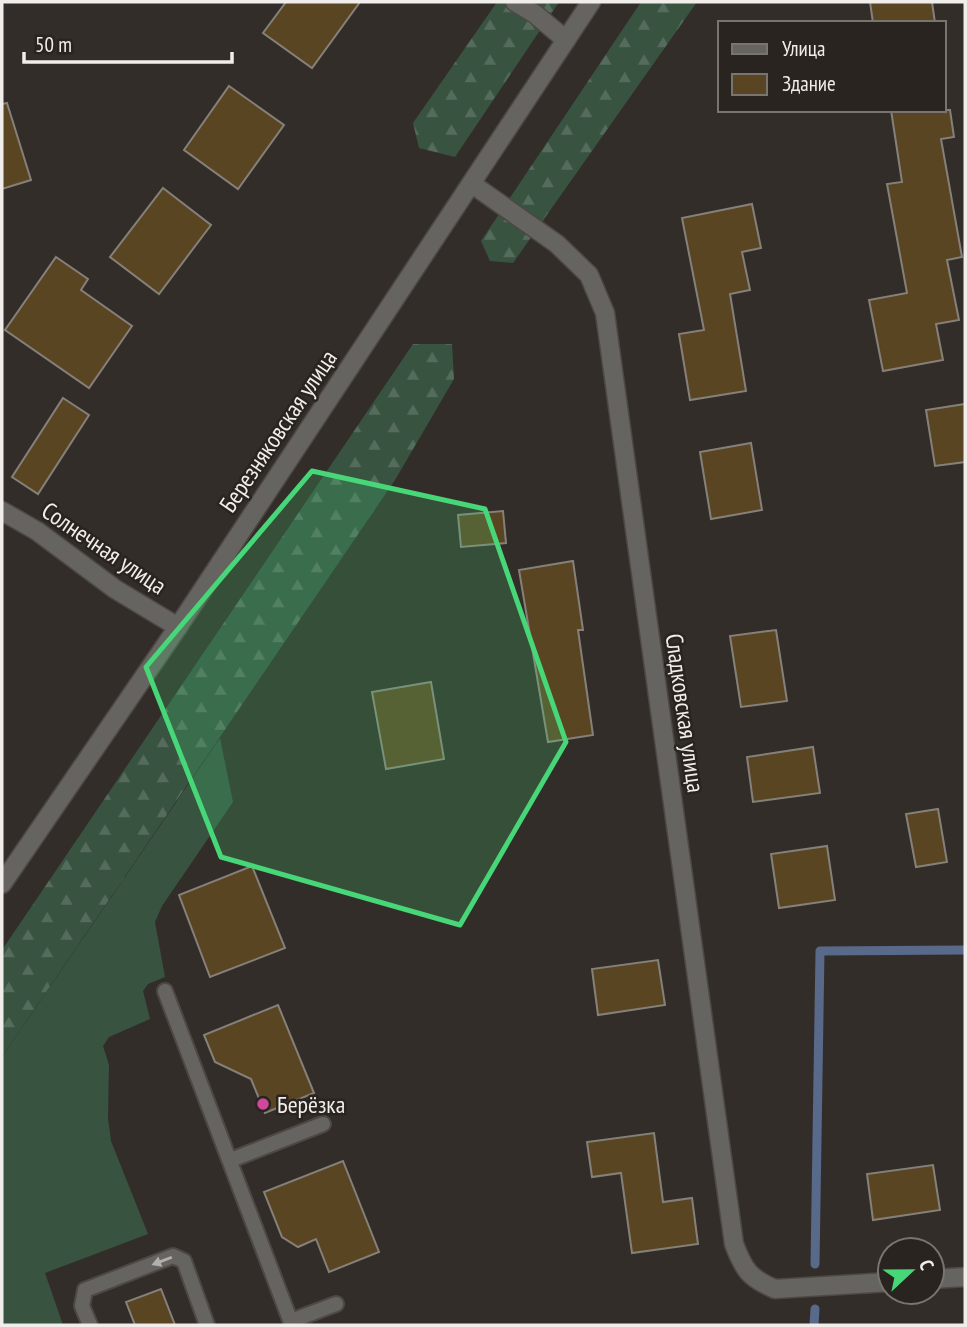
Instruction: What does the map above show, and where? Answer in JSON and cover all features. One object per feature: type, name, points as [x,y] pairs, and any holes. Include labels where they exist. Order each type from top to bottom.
[{"type":"street","points":[[515,2],[535,13],[566,40]]},
{"type":"street","name":"Березняковская улица","points":[[2,884],[178,627],[591,2]]},
{"type":"street","name":"Сладковская улица","points":[[472,184],[557,244],[589,275],[605,313],[734,1244],[748,1273],[758,1282],[775,1289],[876,1283]]},
{"type":"street","name":"Солнечная улица","points":[[2,512],[37,531],[115,590],[178,627]]},
{"type":"street","points":[[946,1278],[965,1277]]},
{"type":"lane","points":[[165,991],[291,1323],[336,1304]]},
{"type":"lane","points":[[231,1160],[323,1124]]},
{"type":"lane","points":[[90,1325],[82,1306],[85,1290],[173,1256],[184,1261],[207,1325]]},
{"type":"highlighted area","points":[[312,471],[485,509],[566,742],[460,925],[221,857],[146,667]]},
{"type":"green space","points":[[497,2],[559,2],[455,157],[419,148],[413,123]]},
{"type":"green space","points":[[641,2],[697,2],[513,263],[490,261],[481,241]]},
{"type":"green space","points":[[413,344],[452,344],[454,379],[395,480],[2,1057],[2,950]]},
{"type":"green space","points":[[220,738],[233,802],[162,906],[155,922],[165,977],[148,984],[143,991],[150,1019],[109,1037],[103,1046],[109,1065],[108,1118],[111,1141],[148,1234],[45,1273],[63,1325],[2,1325],[2,1057]]},
{"type":"building","points":[[286,2],[360,2],[312,68],[263,33]]},
{"type":"building","points":[[870,2],[932,2],[935,21],[873,21]]},
{"type":"building","points":[[229,86],[284,125],[238,189],[184,150]]},
{"type":"building","points":[[7,103],[31,180],[2,189],[2,104]]},
{"type":"building","points":[[950,110],[954,137],[941,139],[962,257],[947,260],[959,320],[936,324],[943,360],[883,371],[869,300],[907,293],[887,184],[902,182],[891,112]]},
{"type":"building","points":[[163,188],[211,225],[159,294],[110,257]]},
{"type":"building","points":[[752,204],[761,248],[742,252],[750,290],[730,294],[746,391],[690,400],[679,334],[704,330],[682,218]]},
{"type":"building","points":[[56,257],[88,279],[81,290],[132,326],[89,388],[5,330]]},
{"type":"building","points":[[63,398],[89,415],[38,494],[12,477]]},
{"type":"building","points":[[965,404],[965,462],[935,466],[926,410]]},
{"type":"building","points":[[751,443],[762,510],[711,519],[700,452]]},
{"type":"building","points":[[503,511],[506,543],[461,547],[458,515]]},
{"type":"building","points":[[573,561],[583,630],[578,630],[593,735],[548,742],[519,570]]},
{"type":"building","points":[[776,630],[787,701],[741,707],[730,636]]},
{"type":"building","points":[[431,682],[444,759],[386,769],[372,692]]},
{"type":"building","points":[[813,747],[820,793],[753,802],[747,757]]},
{"type":"building","points":[[938,809],[947,862],[916,867],[906,814]]},
{"type":"building","points":[[827,846],[835,900],[779,908],[771,854]]},
{"type":"building","points":[[252,866],[285,948],[210,977],[179,895]]},
{"type":"building","points":[[658,960],[665,1005],[598,1015],[592,969]]},
{"type":"building","points":[[278,1005],[314,1093],[265,1113],[251,1079],[215,1062],[204,1035]]},
{"type":"building","points":[[654,1133],[663,1202],[692,1198],[698,1244],[632,1253],[621,1173],[592,1177],[587,1142]]},
{"type":"building","points":[[343,1161],[379,1252],[329,1272],[316,1239],[298,1247],[282,1237],[264,1192]]},
{"type":"building","points":[[933,1165],[940,1210],[873,1220],[867,1174]]},
{"type":"building","points":[[161,1289],[175,1325],[135,1325],[126,1302]]},
{"type":"waterway","points":[[815,1264],[820,951],[965,950]]},
{"type":"waterway","points":[[814,1325],[815,1309]]},
{"type":"place","name":"Берёзка","points":[[263,1104]]}]
